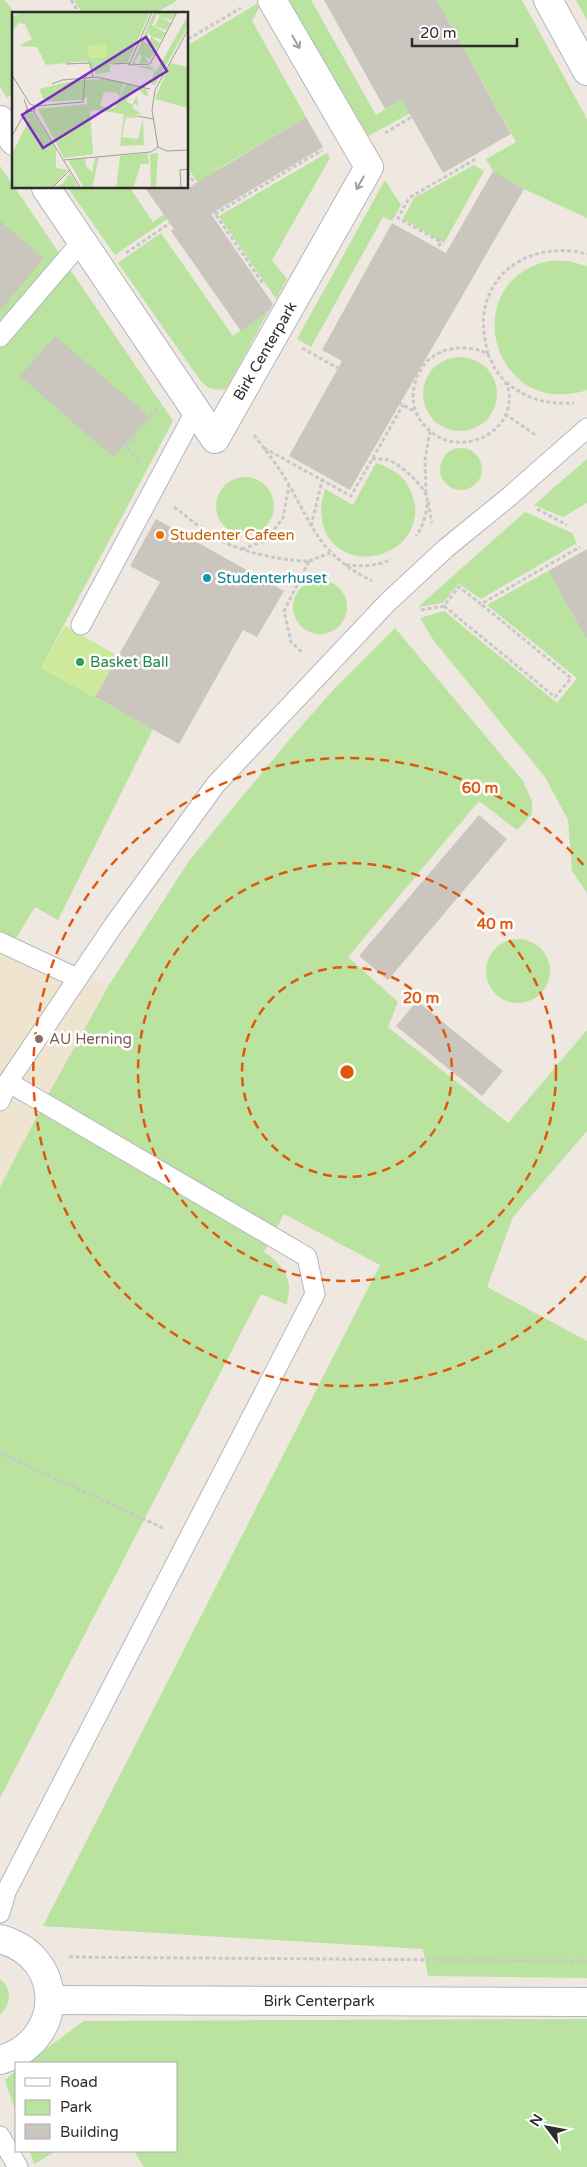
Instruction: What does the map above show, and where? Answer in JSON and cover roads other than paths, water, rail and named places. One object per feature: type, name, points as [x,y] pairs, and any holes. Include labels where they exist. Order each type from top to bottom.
[{"type":"street","points":[[548,0],[587,71]]},
{"type":"street","name":"Birk Centerpark","points":[[47,189],[215,439],[369,168],[354,142],[259,2]]},
{"type":"street","points":[[0,120],[12,138]]},
{"type":"street","points":[[0,1939],[15,1943],[34,1957],[46,1977],[50,2000],[44,2026],[26,2048],[0,2060]]},
{"type":"street","name":"Birk Centerpark","points":[[50,2000],[587,2002]]},
{"type":"lane","points":[[0,337],[82,241]]},
{"type":"lane","points":[[81,625],[196,410]]},
{"type":"lane","points":[[0,1101],[8,1082],[77,978],[216,784],[397,594],[445,549],[587,428]]},
{"type":"lane","points":[[0,942],[77,978]]},
{"type":"lane","points":[[0,1913],[6,1892],[315,1294],[307,1257],[8,1082]]},
{"type":"lane","points":[[0,2136],[18,2167]]},
{"type":"place","name":"Studenter Cafeen","points":[[160,535]]},
{"type":"place","name":"Studenterhuset","points":[[207,578]]},
{"type":"place","name":"Basket Ball","points":[[80,662]]},
{"type":"place","name":"AU Herning","points":[[39,1039]]}]
